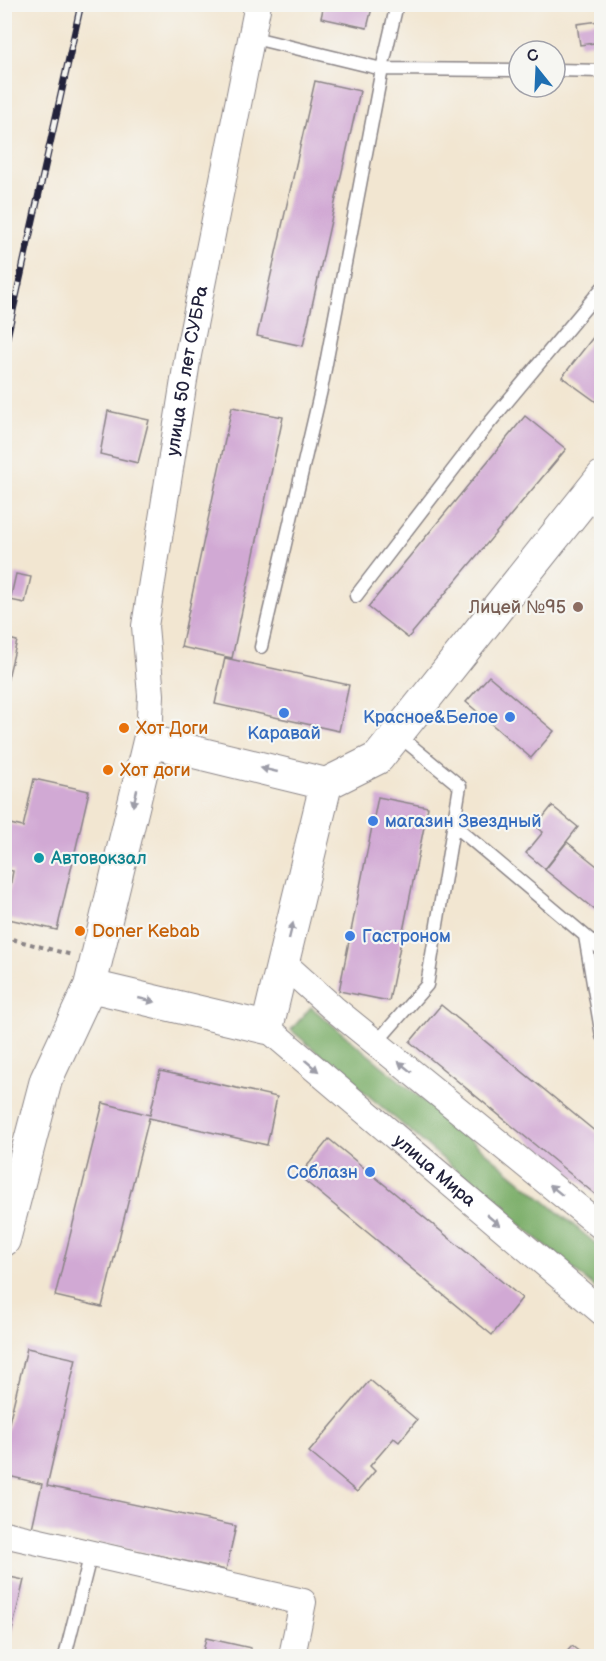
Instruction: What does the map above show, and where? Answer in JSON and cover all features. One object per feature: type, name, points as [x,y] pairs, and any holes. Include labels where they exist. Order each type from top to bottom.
[{"type":"street","name":"улица 50 лет СУБРа","points":[[148,741],[151,695],[145,626],[188,355],[258,4]]},
{"type":"street","points":[[4,1240],[46,1080],[93,974],[148,741],[326,784],[378,758],[602,477]]},
{"type":"street","points":[[93,974],[267,1028],[326,784]]},
{"type":"street","points":[[283,963],[376,1043],[602,1227]]},
{"type":"street","name":"улица Мира","points":[[267,1028],[602,1312]]},
{"type":"street","points":[[4,1534],[303,1602],[292,1656]]},
{"type":"lane","points":[[261,647],[321,390],[382,69],[397,4]]},
{"type":"lane","points":[[250,37],[382,69],[507,70]]},
{"type":"lane","points":[[567,70],[602,71]]},
{"type":"lane","points":[[356,596],[486,427],[602,288]]},
{"type":"lane","points":[[376,1043],[427,985],[460,786],[397,734]]},
{"type":"lane","points":[[454,825],[602,950]]},
{"type":"lane","points":[[585,936],[602,1036]]},
{"type":"lane","points":[[65,1656],[91,1553]]},
{"type":"path","points":[[4,937],[93,974]]},
{"type":"green space","points":[[311,1007],[601,1248],[601,1293],[291,1030]]},
{"type":"building","points":[[324,4],[373,4],[367,28],[321,18]]},
{"type":"building","points":[[599,21],[601,42],[580,45],[577,24]]},
{"type":"building","points":[[315,81],[360,91],[303,346],[257,336]]},
{"type":"building","points":[[602,326],[602,406],[562,377]]},
{"type":"building","points":[[232,407],[283,417],[232,658],[181,647]]},
{"type":"building","points":[[108,411],[149,420],[138,463],[100,454]]},
{"type":"building","points":[[525,416],[566,449],[408,638],[368,607]]},
{"type":"building","points":[[16,574],[31,577],[25,603],[10,600]]},
{"type":"building","points":[[5,638],[17,641],[7,682],[5,681]]},
{"type":"building","points":[[225,658],[349,685],[339,731],[215,704]]},
{"type":"building","name":"Красное&Белое","points":[[489,676],[554,731],[531,758],[466,702]]},
{"type":"building","name":"Автовокзал","points":[[34,779],[89,791],[57,930],[4,918],[13,871],[4,869],[4,847],[10,824],[23,827]]},
{"type":"building","points":[[378,797],[428,807],[389,1001],[339,991]]},
{"type":"building","points":[[552,806],[578,827],[545,869],[526,853],[543,832],[536,826]]},
{"type":"building","points":[[567,842],[602,870],[602,902],[595,910],[545,870]]},
{"type":"building","points":[[441,1005],[602,1137],[602,1200],[410,1042]]},
{"type":"building","points":[[160,1071],[277,1097],[267,1145],[149,1118],[102,1307],[55,1296],[103,1103],[150,1115]]},
{"type":"building","points":[[329,1139],[522,1298],[492,1335],[299,1176]]},
{"type":"building","points":[[27,1348],[76,1359],[47,1486],[236,1526],[226,1570],[32,1528],[42,1484],[4,1475],[4,1443]]},
{"type":"building","points":[[370,1380],[417,1420],[399,1442],[394,1438],[370,1466],[375,1471],[357,1492],[309,1452]]},
{"type":"building","points":[[5,1576],[24,1580],[6,1656],[5,1656]]},
{"type":"building","points":[[206,1638],[251,1648],[249,1656],[202,1656]]},
{"type":"building","points":[[572,1646],[585,1656],[563,1656]]},
{"type":"railway","points":[[4,351],[81,4]]},
{"type":"place","name":"Лицей №95","points":[[578,607]]},
{"type":"place","name":"Каравай","points":[[284,713]]},
{"type":"place","name":"Красное&Белое","points":[[510,717]]},
{"type":"place","name":"Хот Доги","points":[[124,728]]},
{"type":"place","name":"Хот доги","points":[[108,770]]},
{"type":"place","name":"магазин Звездный","points":[[373,821]]},
{"type":"place","name":"Автовокзал","points":[[39,858]]},
{"type":"place","name":"Doner Kebab","points":[[80,931]]},
{"type":"place","name":"Гастроном","points":[[350,936]]},
{"type":"place","name":"Соблазн","points":[[370,1172]]}]
